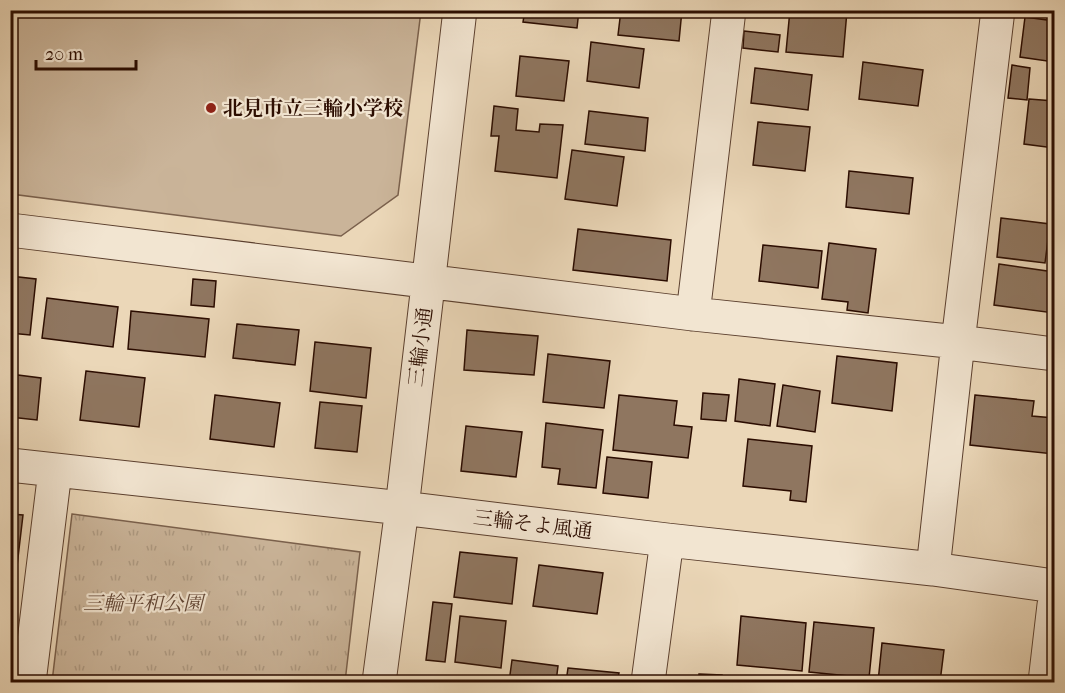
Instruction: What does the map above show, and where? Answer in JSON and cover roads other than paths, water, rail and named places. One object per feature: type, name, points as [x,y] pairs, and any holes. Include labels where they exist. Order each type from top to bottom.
[{"type":"street","name":"三輪小通","points":[[379,682],[402,508],[460,10]]},
{"type":"street","points":[[693,314],[729,10]]},
{"type":"street","points":[[933,569],[998,10]]},
{"type":"street","points":[[10,230],[693,314],[1054,354]]},
{"type":"street","name":"三輪そよ風通","points":[[10,465],[933,569],[1054,586]]},
{"type":"street","points":[[29,682],[56,471]]},
{"type":"street","points":[[648,682],[667,540]]},
{"type":"street","points":[[1045,682],[1054,605]]},
{"type":"place","name":"北見市立三輪小学校","points":[[211,108]]},
{"type":"park label","name":"三輪平和公園","points":[[143,603]]}]
